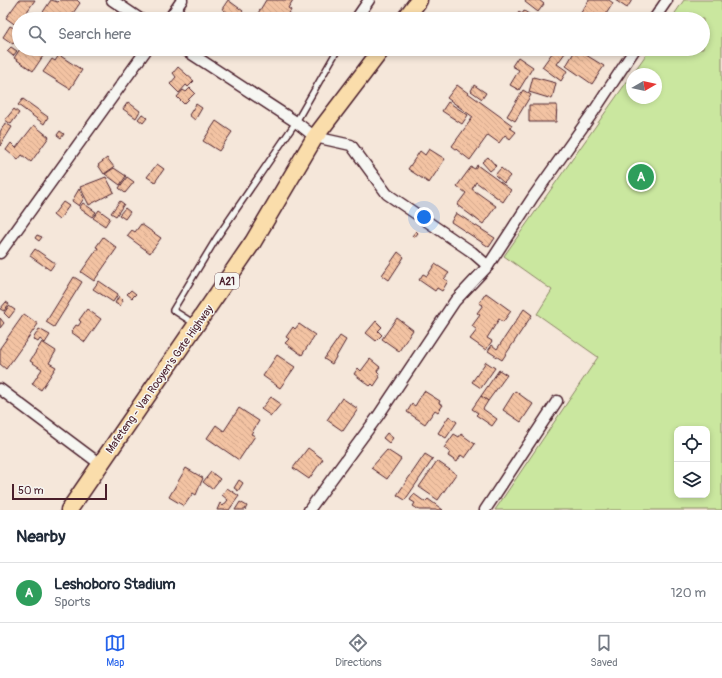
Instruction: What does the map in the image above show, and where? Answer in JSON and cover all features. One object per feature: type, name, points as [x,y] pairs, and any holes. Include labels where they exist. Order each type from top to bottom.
[{"type":"main road","points":[[410,12],[419,0]]},
{"type":"main road","name":"Mafeteng - Van Rooyen's Gate Highway","points":[[69,510],[253,242],[315,136],[377,56]]},
{"type":"street","points":[[112,0],[130,12]]},
{"type":"street","points":[[174,12],[182,0]]},
{"type":"street","points":[[361,12],[369,0]]},
{"type":"street","points":[[659,12],[667,0]]},
{"type":"street","points":[[0,253],[141,56]]},
{"type":"street","points":[[195,56],[315,136],[351,145],[387,194],[472,252],[488,266]]},
{"type":"street","points":[[309,510],[378,416],[455,301],[488,266],[532,197],[594,111],[629,56]]},
{"type":"street","points":[[0,389],[100,464]]},
{"type":"street","points":[[485,510],[557,402]]},
{"type":"lane","points":[[197,325],[173,310],[216,238],[296,122],[334,56]]},
{"type":"green space","points":[[684,0],[722,0],[722,510],[495,510],[598,357],[537,314],[552,290],[504,256],[626,83],[626,104],[662,104],[662,68],[636,68],[645,56],[710,56],[710,12],[676,12]]},
{"type":"building","points":[[19,0],[35,0],[27,12],[12,12],[12,22],[6,18]]},
{"type":"building","points":[[51,0],[58,2],[60,0],[77,0],[80,3],[74,12],[43,12]]},
{"type":"building","points":[[228,0],[243,11],[226,12],[222,9]]},
{"type":"building","points":[[266,0],[293,0],[288,8],[291,10],[290,12],[259,12]]},
{"type":"building","points":[[526,0],[539,0],[544,4],[538,12],[525,2]]},
{"type":"building","points":[[589,0],[609,0],[613,3],[607,12],[581,12]]},
{"type":"building","points":[[615,0],[632,0],[627,8]]},
{"type":"building","points":[[10,26],[12,27],[12,43],[3,37]]},
{"type":"building","points":[[12,48],[12,55],[7,51]]},
{"type":"building","points":[[15,56],[43,56],[33,71],[14,58]]},
{"type":"building","points":[[58,56],[61,56],[82,70],[70,89],[43,72],[52,59],[55,61]]},
{"type":"building","points":[[550,56],[563,56],[557,64],[567,71],[561,81],[542,67]]},
{"type":"building","points":[[572,56],[588,56],[604,66],[592,84],[566,66]]},
{"type":"building","points":[[518,57],[533,67],[519,90],[510,85],[519,70],[512,66]]},
{"type":"building","points":[[178,67],[194,81],[188,87],[186,85],[179,93],[170,84],[176,77],[173,73]]},
{"type":"building","points":[[533,77],[556,83],[552,99],[529,92]]},
{"type":"building","points":[[457,85],[512,125],[510,128],[516,132],[510,139],[505,135],[499,143],[488,135],[470,160],[452,146],[473,117],[447,98]]},
{"type":"building","points":[[474,85],[486,93],[482,99],[471,91]]},
{"type":"building","points":[[190,88],[195,93],[184,104],[177,97],[183,90],[186,92]]},
{"type":"building","points":[[523,90],[531,95],[515,121],[507,116]]},
{"type":"building","points":[[23,99],[48,117],[44,124],[18,105]]},
{"type":"building","points":[[128,102],[140,111],[136,118],[123,109]]},
{"type":"building","points":[[448,102],[468,115],[462,124],[442,111]]},
{"type":"building","points":[[196,104],[202,108],[195,120],[189,115]]},
{"type":"building","points":[[529,105],[557,105],[556,122],[529,122]]},
{"type":"building","points":[[14,109],[19,113],[11,124],[5,120]]},
{"type":"building","points":[[142,114],[147,118],[143,123],[138,119]]},
{"type":"building","points":[[216,121],[232,132],[219,151],[203,141]]},
{"type":"building","points":[[5,123],[12,127],[0,146],[0,132]]},
{"type":"building","points":[[34,125],[49,137],[31,162],[22,155],[18,160],[6,150],[11,143],[16,148]]},
{"type":"building","points":[[60,131],[64,134],[61,138],[57,135]]},
{"type":"building","points":[[429,149],[445,159],[429,183],[408,169],[420,151],[425,155]]},
{"type":"building","points":[[488,157],[496,166],[490,171],[482,162]]},
{"type":"building","points":[[107,158],[114,167],[104,174],[98,165]]},
{"type":"building","points":[[157,164],[164,169],[155,182],[147,177]]},
{"type":"building","points":[[477,165],[511,190],[503,202],[476,182],[472,189],[496,206],[483,224],[457,205],[466,193],[457,186],[471,167],[475,169]]},
{"type":"building","points":[[114,168],[126,176],[120,185],[105,174]]},
{"type":"building","points":[[501,168],[510,176],[504,183],[495,175]]},
{"type":"building","points":[[106,177],[114,192],[89,205],[80,187]]},
{"type":"building","points":[[127,177],[134,182],[125,193],[119,188]]},
{"type":"building","points":[[79,189],[84,198],[79,206],[72,201]]},
{"type":"building","points":[[120,201],[124,204],[116,216],[111,213]]},
{"type":"building","points":[[63,202],[69,206],[59,220],[53,215]]},
{"type":"building","points":[[83,203],[96,212],[92,217],[79,208]]},
{"type":"building","points":[[125,208],[130,212],[125,219],[119,215]]},
{"type":"building","points":[[99,210],[110,218],[105,226],[93,218]]},
{"type":"building","points":[[456,213],[495,238],[489,247],[451,222]]},
{"type":"building","points":[[141,224],[161,238],[150,253],[127,236],[132,230],[135,232]]},
{"type":"building","points":[[416,231],[418,233],[414,238],[412,236]]},
{"type":"building","points":[[37,235],[42,237],[39,241],[35,238]]},
{"type":"building","points":[[103,237],[117,248],[94,281],[81,272],[98,248],[96,247]]},
{"type":"building","points":[[35,249],[55,263],[50,270],[30,256]]},
{"type":"building","points":[[398,252],[404,257],[389,280],[382,275]]},
{"type":"building","points":[[435,264],[449,273],[444,279],[448,281],[442,291],[437,288],[435,291],[419,280],[423,274],[427,276]]},
{"type":"building","points":[[74,277],[82,282],[54,327],[46,322]]},
{"type":"building","points":[[99,281],[118,294],[113,302],[93,289]]},
{"type":"building","points":[[131,290],[136,294],[132,298],[127,294]]},
{"type":"building","points":[[486,293],[511,311],[503,322],[499,319],[487,338],[492,341],[486,350],[470,339],[477,330],[472,326],[480,315],[477,313],[483,305],[479,303]]},
{"type":"building","points":[[119,296],[123,300],[120,306],[115,303]]},
{"type":"building","points":[[6,302],[9,304],[4,311],[0,309]]},
{"type":"building","points":[[9,306],[15,310],[9,318],[4,313]]},
{"type":"building","points":[[87,309],[101,319],[85,342],[71,332],[76,325],[78,326],[81,322],[79,320]]},
{"type":"building","points":[[524,309],[532,315],[502,360],[488,351],[492,345],[497,349]]},
{"type":"building","points":[[24,314],[38,324],[6,369],[0,364],[0,348]]},
{"type":"building","points":[[0,318],[4,323],[0,328]]},
{"type":"building","points":[[397,318],[413,330],[399,351],[382,339]]},
{"type":"building","points":[[376,321],[382,327],[378,331],[382,335],[376,341],[366,333]]},
{"type":"building","points":[[299,324],[315,335],[302,355],[285,343],[289,339],[286,337],[293,327],[295,329]]},
{"type":"building","points":[[39,329],[50,335],[45,343],[40,339],[38,342],[33,339]]},
{"type":"building","points":[[340,336],[346,340],[332,364],[324,359]]},
{"type":"building","points":[[42,342],[56,351],[49,363],[56,367],[41,390],[32,384],[42,369],[30,361]]},
{"type":"building","points":[[277,355],[295,367],[280,388],[263,376]]},
{"type":"building","points":[[370,359],[380,367],[377,371],[379,373],[378,376],[380,377],[374,386],[372,384],[370,386],[354,374],[358,368],[361,371]]},
{"type":"building","points":[[486,362],[495,368],[481,388],[472,382]]},
{"type":"building","points":[[499,370],[507,375],[488,401],[481,396]]},
{"type":"building","points":[[424,391],[440,401],[439,403],[443,405],[438,412],[435,410],[425,424],[407,412],[412,404],[415,406]]},
{"type":"building","points":[[515,391],[533,404],[521,422],[503,410]]},
{"type":"building","points":[[481,396],[488,401],[483,409],[497,419],[492,426],[476,415],[478,413],[472,409]]},
{"type":"building","points":[[271,397],[281,404],[271,416],[261,409]]},
{"type":"building","points":[[342,398],[358,409],[343,431],[327,420]]},
{"type":"building","points":[[239,408],[259,421],[251,434],[255,436],[239,460],[207,438],[216,425],[224,431]]},
{"type":"building","points":[[449,416],[457,422],[446,438],[438,433]]},
{"type":"building","points":[[387,433],[393,438],[389,443],[383,438]]},
{"type":"building","points":[[454,434],[459,437],[461,434],[475,444],[465,458],[461,455],[457,462],[448,456],[450,452],[444,448]]},
{"type":"building","points":[[308,448],[323,459],[309,479],[293,468]]},
{"type":"building","points":[[387,450],[401,459],[387,479],[371,468]]},
{"type":"building","points":[[425,454],[433,459],[405,500],[397,495]]},
{"type":"building","points":[[437,461],[456,474],[438,500],[419,487]]},
{"type":"building","points":[[186,468],[203,478],[196,495],[193,493],[184,506],[169,497]]},
{"type":"building","points":[[211,472],[220,479],[212,489],[203,482]]},
{"type":"building","points":[[239,480],[243,483],[238,491],[234,488]]},
{"type":"building","points":[[227,488],[239,496],[229,510],[217,510],[220,503],[223,506],[228,500],[222,495]]},
{"type":"building","points":[[414,494],[425,502],[428,499],[443,510],[419,510],[413,506],[415,503],[410,500]]},
{"type":"building","points":[[240,502],[247,506],[245,510],[235,510]]},
{"type":"place","name":"Leshoboro Stadium","points":[[641,177]]}]
